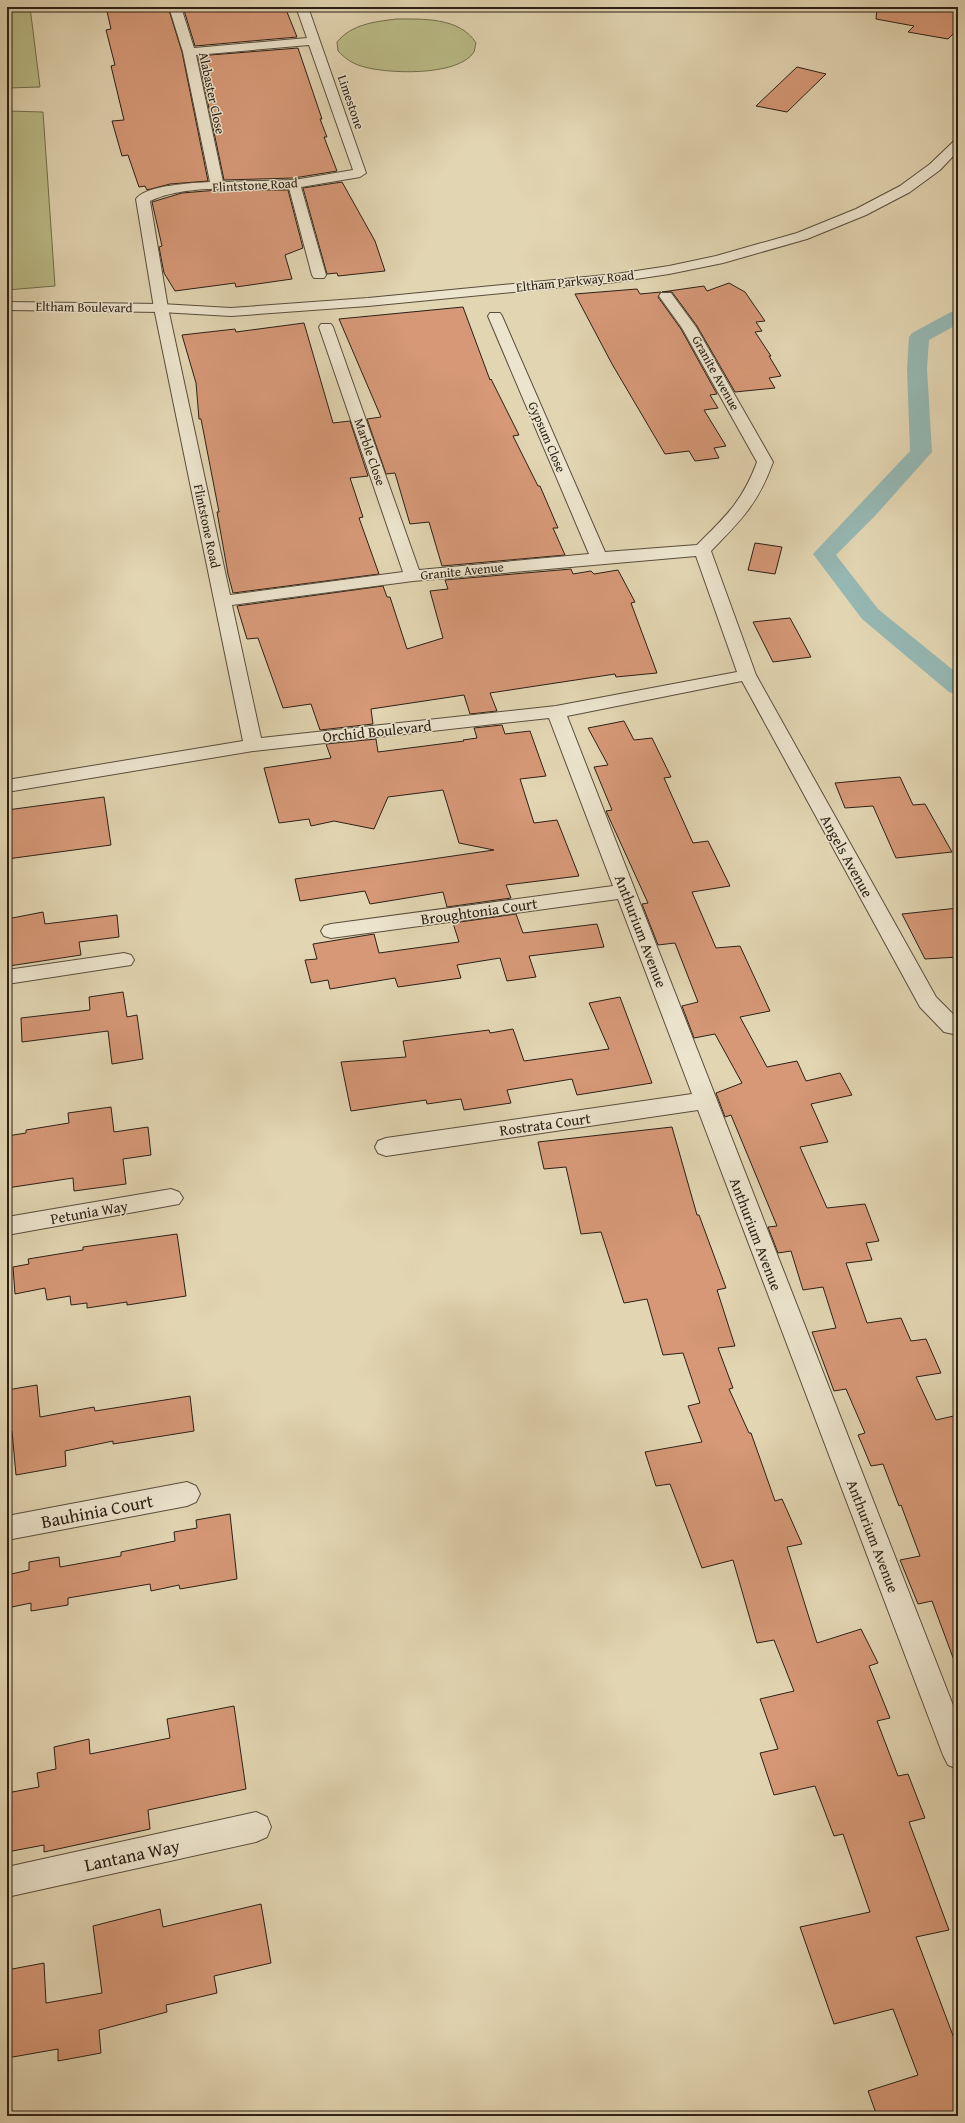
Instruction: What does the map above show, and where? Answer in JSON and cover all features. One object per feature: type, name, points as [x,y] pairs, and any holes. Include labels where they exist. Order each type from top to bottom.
[{"type":"street","name":"Alabaster Close","points":[[175,7],[189,52],[217,186]]},
{"type":"street","name":"Limestone","points":[[302,7],[360,173]]},
{"type":"street","points":[[189,52],[314,41]]},
{"type":"street","name":"Eltham Parkway Road","points":[[161,308],[231,312],[315,306],[608,278],[670,270],[718,260],[802,236],[861,212],[905,189],[935,167],[958,144]]},
{"type":"street","name":"Flintstone Road","points":[[253,745],[161,308],[143,199],[151,194],[217,186],[294,184],[360,173]]},
{"type":"street","points":[[294,184],[319,275]]},
{"type":"street","name":"Granite Avenue","points":[[223,601],[413,576],[599,558],[702,550],[741,510],[757,484],[765,462],[690,327],[666,296]]},
{"type":"street","name":"Eltham Boulevard","points":[[7,306],[161,308]]},
{"type":"street","name":"Gypsum Close","points":[[495,316],[599,558]]},
{"type":"street","name":"Marble Close","points":[[326,327],[413,576]]},
{"type":"street","points":[[702,550],[747,675]]},
{"type":"street","name":"Orchid Boulevard","points":[[7,786],[253,745],[556,712],[747,675]]},
{"type":"street","name":"Angels Avenue","points":[[747,675],[928,1002],[952,1026],[958,1027]]},
{"type":"street","name":"Anthurium Avenue","points":[[556,712],[958,1755]]},
{"type":"street","name":"Broughtonia Court","points":[[331,931],[626,891]]},
{"type":"street","points":[[7,977],[124,960]]},
{"type":"street","name":"Rostrata Court","points":[[386,1147],[705,1101]]},
{"type":"street","name":"Petunia Way","points":[[7,1226],[171,1198]]},
{"type":"street","name":"Bauhinia Court","points":[[7,1528],[187,1494]]},
{"type":"street","name":"Lantana Way","points":[[7,1882],[256,1827]]},
{"type":"green space","points":[[7,7],[30,7],[40,87],[7,88]]},
{"type":"green space","points":[[396,19],[440,21],[451,24],[460,28],[476,43],[474,52],[466,60],[453,66],[438,70],[403,72],[372,69],[361,66],[348,60],[338,51],[337,42],[349,31],[364,25]]},
{"type":"green space","points":[[7,111],[43,112],[55,286],[7,290]]},
{"type":"building","points":[[106,7],[168,7],[182,52],[208,181],[170,184],[147,190],[145,186],[139,187],[128,155],[122,156],[112,121],[124,120],[111,66],[115,65],[106,30],[111,29]]},
{"type":"building","points":[[183,7],[285,7],[297,37],[195,46]]},
{"type":"building","points":[[877,7],[958,7],[958,29],[948,39],[908,32],[914,26],[876,19]]},
{"type":"building","points":[[298,48],[322,119],[320,119],[327,137],[324,137],[337,171],[294,178],[224,180],[198,56]]},
{"type":"building","points":[[797,67],[826,74],[787,112],[756,106]]},
{"type":"building","points":[[342,182],[375,241],[385,271],[338,276],[337,273],[327,274],[303,188]]},
{"type":"building","points":[[218,190],[288,190],[303,248],[285,255],[292,279],[236,287],[235,283],[175,291],[164,273],[159,247],[162,246],[152,202],[182,193]]},
{"type":"building","points":[[729,283],[745,292],[765,321],[756,322],[762,331],[755,332],[771,356],[769,356],[781,376],[769,378],[775,388],[735,392],[697,326],[672,292],[662,292],[704,286],[707,291]]},
{"type":"building","points":[[637,289],[640,294],[661,292],[658,297],[681,329],[717,394],[710,395],[718,408],[704,410],[726,446],[714,448],[719,458],[695,461],[689,451],[665,454],[612,364],[575,294]]},
{"type":"building","points":[[463,307],[490,380],[491,379],[519,435],[513,436],[538,486],[540,486],[558,528],[553,528],[565,555],[442,566],[429,522],[410,524],[395,473],[386,474],[367,419],[381,417],[339,319]]},
{"type":"building","points":[[304,323],[333,423],[350,421],[368,476],[350,478],[363,517],[359,518],[379,574],[233,593],[228,574],[217,512],[219,512],[201,419],[199,419],[196,383],[182,335],[235,329],[236,332]]},
{"type":"building","points":[[755,543],[782,547],[775,574],[748,570]]},
{"type":"building","points":[[571,569],[573,574],[591,571],[594,574],[618,570],[635,602],[631,603],[657,673],[616,677],[615,674],[490,693],[497,711],[470,714],[464,695],[371,709],[373,724],[320,730],[311,704],[283,708],[258,638],[247,639],[237,606],[383,586],[387,597],[390,597],[407,649],[443,638],[430,591],[448,589],[445,580]]},
{"type":"building","points":[[790,618],[811,657],[773,662],[753,622]]},
{"type":"building","points":[[624,721],[634,740],[652,738],[671,777],[664,778],[693,843],[708,841],[730,886],[692,892],[716,948],[740,946],[770,1011],[740,1017],[767,1067],[797,1061],[806,1081],[840,1073],[852,1095],[811,1104],[828,1142],[800,1147],[827,1208],[865,1204],[879,1241],[866,1243],[872,1260],[846,1263],[867,1323],[901,1318],[911,1341],[926,1339],[941,1373],[916,1377],[936,1420],[958,1415],[958,1663],[955,1663],[932,1601],[918,1604],[900,1560],[920,1556],[901,1505],[899,1506],[883,1464],[871,1466],[858,1435],[865,1433],[846,1389],[834,1391],[812,1332],[836,1328],[823,1287],[803,1290],[791,1251],[778,1253],[768,1227],[777,1226],[731,1115],[725,1117],[716,1093],[742,1083],[715,1034],[694,1038],[682,1006],[698,1002],[675,943],[658,945],[642,904],[648,903],[606,811],[612,810],[594,767],[608,765],[588,728]]},
{"type":"building","points":[[502,725],[505,734],[530,731],[546,776],[520,779],[534,823],[557,820],[579,876],[506,885],[511,898],[447,907],[443,892],[370,904],[365,891],[300,901],[295,879],[494,850],[459,843],[443,790],[388,797],[374,829],[334,821],[311,826],[309,819],[279,823],[264,768],[331,758],[326,744],[376,739],[378,752],[464,741],[463,740],[477,738],[474,728]]},
{"type":"building","points":[[900,777],[913,805],[925,804],[952,852],[896,858],[873,806],[845,808],[835,783]]},
{"type":"building","points":[[104,797],[111,845],[7,859],[7,810]]},
{"type":"building","points":[[958,908],[958,957],[925,959],[902,914]]},
{"type":"building","points":[[43,912],[45,924],[117,915],[119,937],[79,942],[81,955],[9,966],[7,957],[7,919]]},
{"type":"building","points":[[516,914],[523,933],[597,924],[604,947],[529,956],[536,977],[507,981],[500,958],[457,965],[461,978],[398,987],[395,978],[330,989],[328,980],[311,983],[305,960],[317,959],[313,944],[374,934],[379,953],[459,942],[453,923]]},
{"type":"building","points":[[123,992],[127,1017],[137,1015],[143,1059],[112,1064],[108,1031],[22,1042],[21,1018],[90,1010],[89,997]]},
{"type":"building","points":[[620,997],[652,1083],[577,1095],[572,1079],[507,1090],[511,1103],[464,1110],[461,1099],[427,1104],[426,1100],[351,1111],[341,1062],[406,1057],[403,1041],[489,1030],[490,1033],[513,1029],[524,1061],[609,1049],[589,1003]]},
{"type":"building","points":[[111,1107],[114,1132],[148,1127],[151,1155],[123,1159],[126,1184],[74,1191],[73,1178],[7,1188],[7,1136],[26,1133],[26,1130],[69,1123],[68,1113]]},
{"type":"building","points":[[672,1127],[697,1215],[699,1215],[726,1288],[717,1290],[735,1346],[718,1348],[733,1388],[729,1389],[749,1433],[751,1433],[775,1501],[782,1499],[802,1544],[787,1547],[817,1643],[861,1629],[878,1663],[869,1666],[890,1718],[877,1721],[898,1776],[908,1774],[925,1818],[909,1822],[949,1930],[916,1937],[958,2049],[958,2116],[877,2116],[868,2091],[918,2075],[893,2009],[834,2024],[800,1927],[870,1912],[843,1834],[834,1836],[815,1786],[774,1795],[760,1753],[778,1749],[760,1699],[794,1691],[774,1640],[757,1643],[733,1560],[702,1568],[670,1484],[656,1486],[645,1452],[702,1442],[688,1406],[700,1403],[683,1353],[663,1355],[647,1299],[624,1303],[601,1232],[581,1234],[566,1167],[544,1169],[538,1142]]},
{"type":"building","points":[[177,1234],[186,1296],[127,1305],[127,1302],[87,1308],[87,1303],[71,1305],[70,1296],[47,1300],[45,1288],[15,1294],[13,1267],[29,1264],[28,1259],[83,1250],[83,1247]]},
{"type":"building","points":[[37,1385],[40,1417],[94,1407],[95,1411],[190,1396],[194,1431],[113,1444],[113,1441],[65,1451],[66,1466],[16,1475],[12,1431],[9,1431],[7,1390]]},
{"type":"building","points":[[230,1514],[237,1579],[180,1589],[179,1585],[151,1591],[150,1584],[68,1598],[68,1605],[31,1611],[31,1603],[7,1608],[7,1575],[29,1570],[29,1562],[59,1557],[60,1567],[121,1556],[121,1552],[175,1541],[174,1532],[197,1528],[196,1520]]},
{"type":"building","points":[[234,1706],[246,1789],[148,1810],[150,1829],[44,1852],[44,1845],[7,1852],[7,1793],[39,1787],[37,1773],[56,1769],[54,1747],[89,1739],[90,1754],[170,1738],[167,1719]]},
{"type":"building","points":[[261,1904],[271,1963],[214,1976],[217,1993],[166,2005],[167,2012],[99,2030],[101,2053],[58,2061],[58,2049],[7,2058],[7,1970],[44,1963],[46,2003],[102,1993],[93,1926],[160,1909],[163,1927]]},
{"type":"waterway","points":[[958,316],[919,337],[917,369],[921,452],[866,512],[824,554],[870,614],[958,687]]}]
